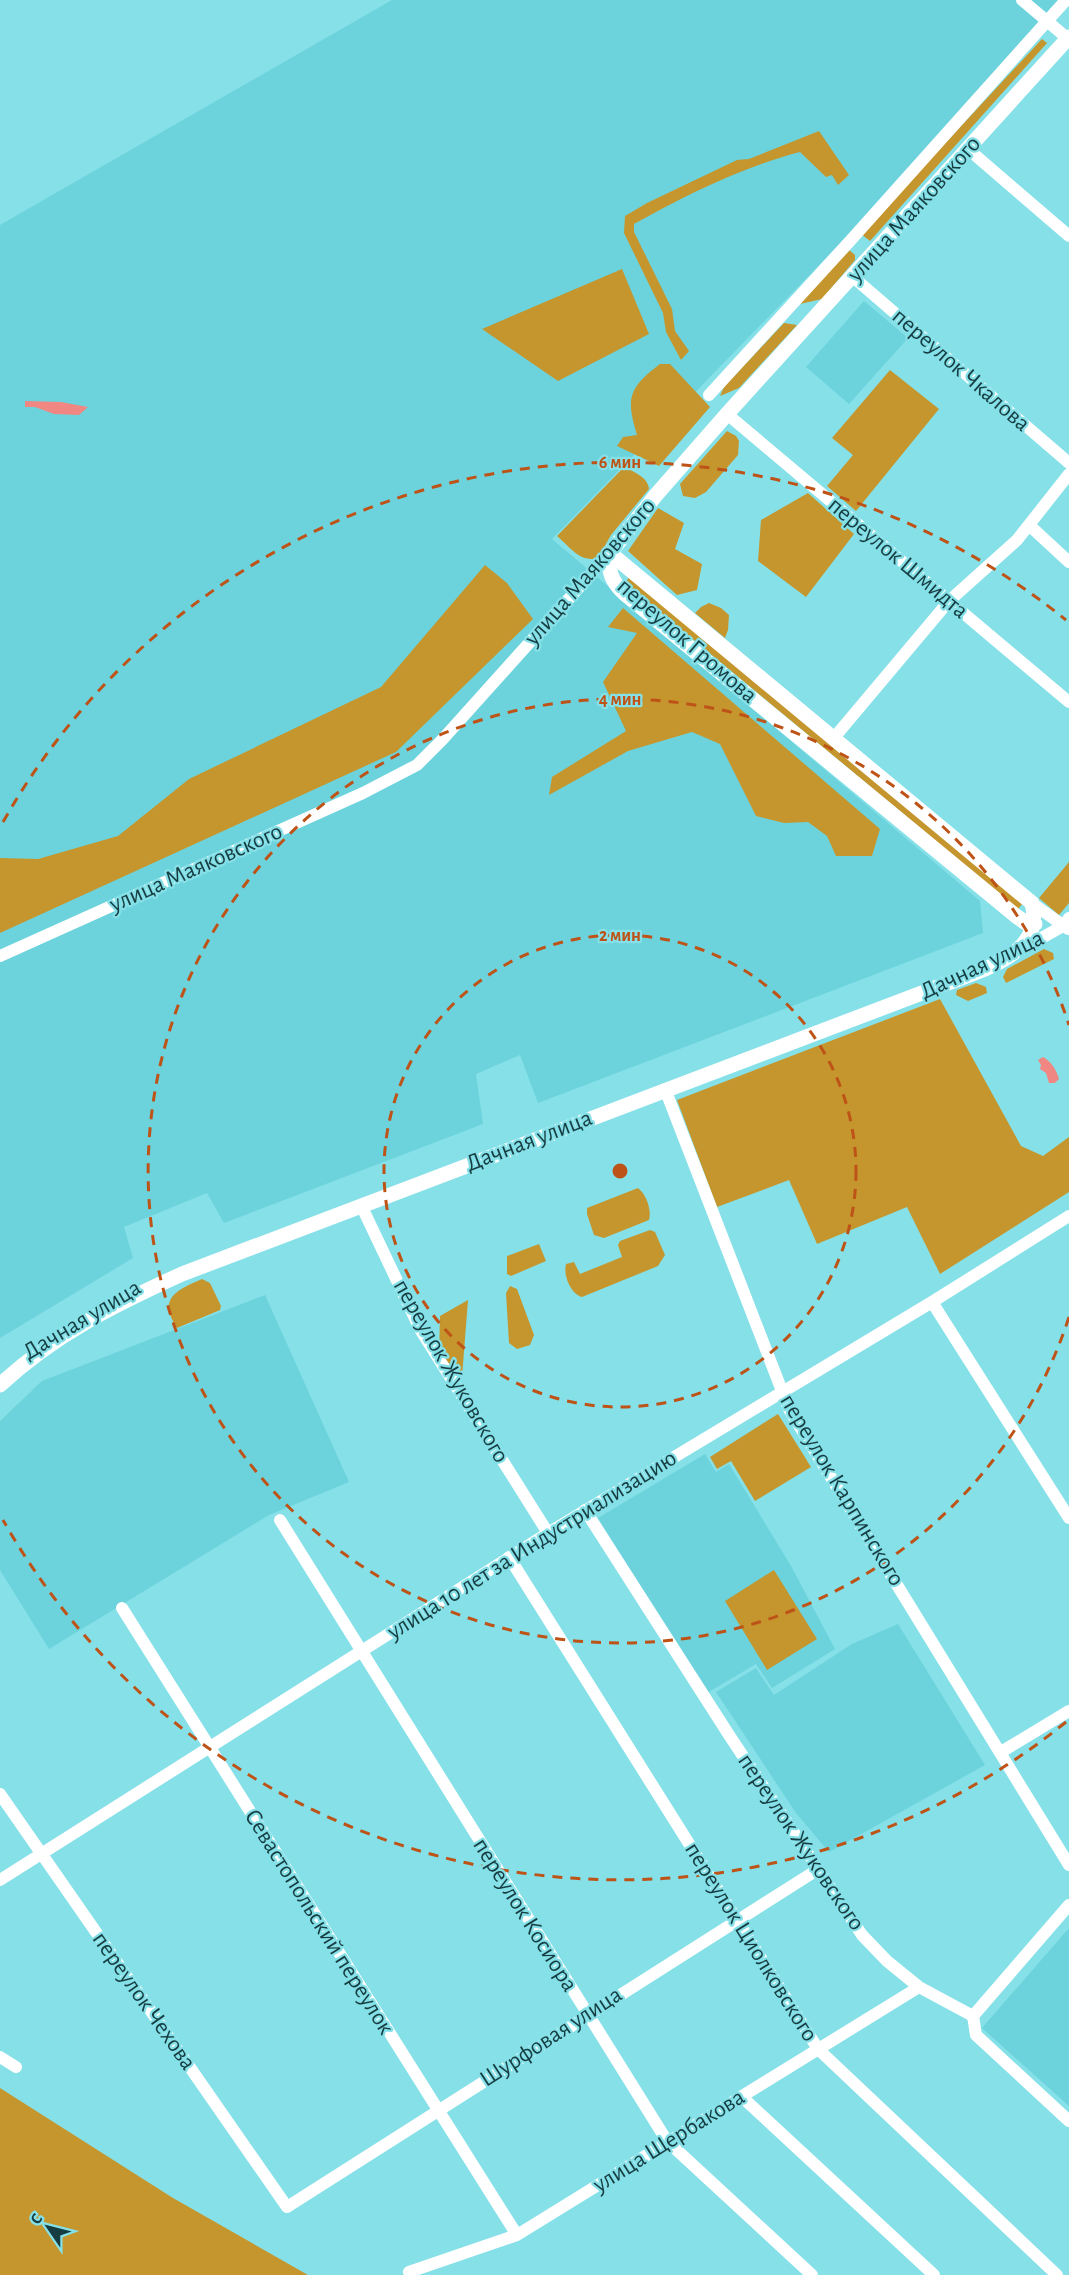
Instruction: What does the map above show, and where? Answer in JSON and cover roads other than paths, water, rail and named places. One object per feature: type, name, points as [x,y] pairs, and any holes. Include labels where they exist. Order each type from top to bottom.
[{"type":"main road","name":"улица Маяковского","points":[[610,553],[656,495],[727,414],[1068,37]]},
{"type":"main road","name":"переулок Громова","points":[[1032,903],[610,553],[608,562],[610,573],[620,590],[1016,916],[1026,923],[1035,924]]},
{"type":"main road","points":[[1010,951],[1026,941],[1035,924],[1032,903]]},
{"type":"main road","points":[[1010,951],[1018,927],[1016,916]]},
{"type":"main road","name":"Дачная улица","points":[[0,1373],[18,1356],[45,1337],[87,1312],[206,1260],[664,1086],[985,969],[1010,951]]},
{"type":"main road","name":"Дачная улица","points":[[0,1385],[50,1343],[142,1288]]},
{"type":"street","points":[[1022,0],[1068,37]]},
{"type":"street","name":"улица Маяковского","points":[[709,395],[1066,0]]},
{"type":"street","points":[[968,149],[1069,236]]},
{"type":"street","name":"переулок Чкалова","points":[[853,277],[1069,463]]},
{"type":"street","name":"переулок Шмидта","points":[[727,414],[1069,702]]},
{"type":"street","points":[[833,739],[949,601],[1017,540],[1069,474]]},
{"type":"street","points":[[1029,525],[1069,562]]},
{"type":"street","name":"улица Маяковского","points":[[0,956],[363,793],[417,765],[610,553]]},
{"type":"street","name":"переулок Громова","points":[[1032,903],[1067,924]]},
{"type":"street","points":[[1035,924],[1067,924]]},
{"type":"street","name":"Дачная улица","points":[[1010,951],[1067,924]]},
{"type":"street","name":"переулок Карпинского","points":[[664,1086],[789,1409],[1069,1865]]},
{"type":"street","name":"переулок Жуковского","points":[[360,1201],[420,1329],[548,1533]]},
{"type":"street","name":"улица 10 лет за Индустриализацию","points":[[0,1880],[509,1557],[932,1302],[1069,1216]]},
{"type":"street","points":[[932,1302],[1069,1518]]},
{"type":"street","name":"переулок Жуковского","points":[[585,1510],[817,1870],[862,1935],[887,1961],[919,1987],[973,2016]]},
{"type":"street","name":"переулок Косиора","points":[[280,1520],[667,2141],[812,2275]]},
{"type":"street","name":"переулок Циолковского","points":[[509,1557],[818,2049],[1057,2275]]},
{"type":"street","name":"Севастопольский переулок","points":[[122,1608],[518,2235]]},
{"type":"street","points":[[1001,1752],[1069,1711]]},
{"type":"street","name":"переулок Чехова","points":[[0,1794],[287,2207]]},
{"type":"street","name":"Шурфовая улица","points":[[287,2207],[817,1870]]},
{"type":"street","points":[[1069,1905],[973,2016],[976,2034],[1069,2121]]},
{"type":"street","name":"улица Щербакова","points":[[409,2272],[518,2235],[919,1987]]},
{"type":"street","points":[[0,2057],[15,2067]]},
{"type":"street","points":[[741,2097],[934,2275]]}]
